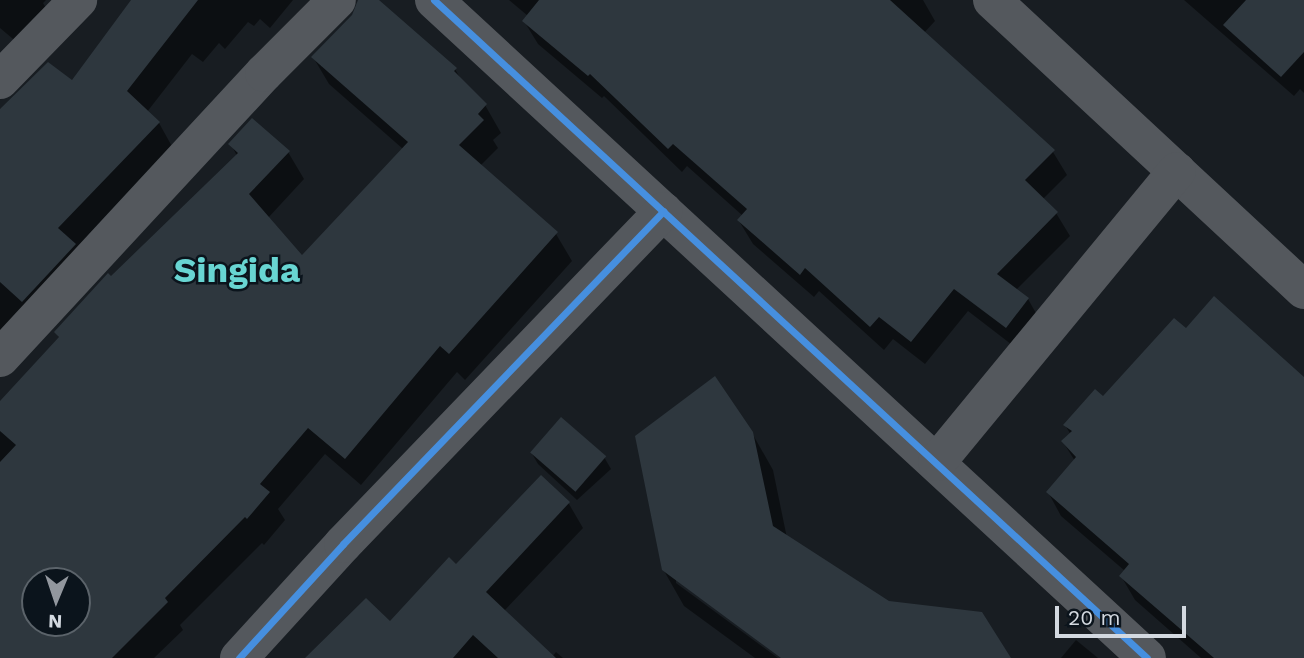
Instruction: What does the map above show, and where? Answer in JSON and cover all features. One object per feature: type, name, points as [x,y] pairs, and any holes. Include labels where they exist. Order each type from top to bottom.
[{"type":"street","points":[[0,80],[78,0]]},
{"type":"street","points":[[0,358],[264,73],[337,0]]},
{"type":"street","points":[[434,0],[1147,658]]},
{"type":"street","points":[[992,0],[1304,290]]},
{"type":"street","points":[[937,462],[1177,171]]},
{"type":"street","points":[[239,658],[343,544],[663,211]]},
{"type":"building","points":[[131,0],[198,0],[127,91],[160,122],[58,228],[76,244],[22,302],[0,282],[0,109],[48,62],[72,80]]},
{"type":"building","points":[[358,0],[379,0],[457,68],[454,71],[487,104],[478,114],[484,120],[459,145],[558,232],[449,354],[440,346],[345,459],[308,428],[260,484],[270,492],[247,519],[245,517],[165,598],[168,602],[112,658],[0,658],[0,462],[16,445],[0,431],[0,401],[59,337],[54,332],[108,273],[111,276],[238,153],[228,144],[252,118],[290,151],[249,194],[302,255],[408,142],[311,57],[352,15]]},
{"type":"building","points":[[539,0],[890,0],[1055,150],[1025,180],[1058,212],[997,274],[1029,298],[1006,328],[954,289],[911,342],[879,317],[870,327],[805,268],[800,275],[737,220],[747,209],[673,144],[668,149],[590,74],[588,76],[522,21]]},
{"type":"building","points":[[1246,0],[1304,0],[1304,52],[1281,77],[1223,25]]},
{"type":"building","points":[[1214,296],[1304,377],[1304,658],[1214,658],[1119,576],[1129,564],[1046,492],[1076,457],[1061,441],[1072,431],[1063,425],[1095,389],[1103,396],[1174,318],[1186,328]]},
{"type":"building","points":[[715,376],[753,432],[773,526],[889,601],[982,612],[1011,658],[781,658],[662,570],[635,436]]},
{"type":"building","points":[[561,417],[606,456],[575,492],[530,452]]},
{"type":"building","points":[[541,475],[570,502],[486,592],[556,658],[498,658],[473,635],[453,658],[305,658],[366,598],[390,621],[449,557],[456,564]]},
{"type":"cycle path","points":[[434,0],[1147,658]]},
{"type":"cycle path","points":[[239,658],[343,544],[663,211]]},
{"type":"district","name":"Singida","points":[[237,270]]}]
